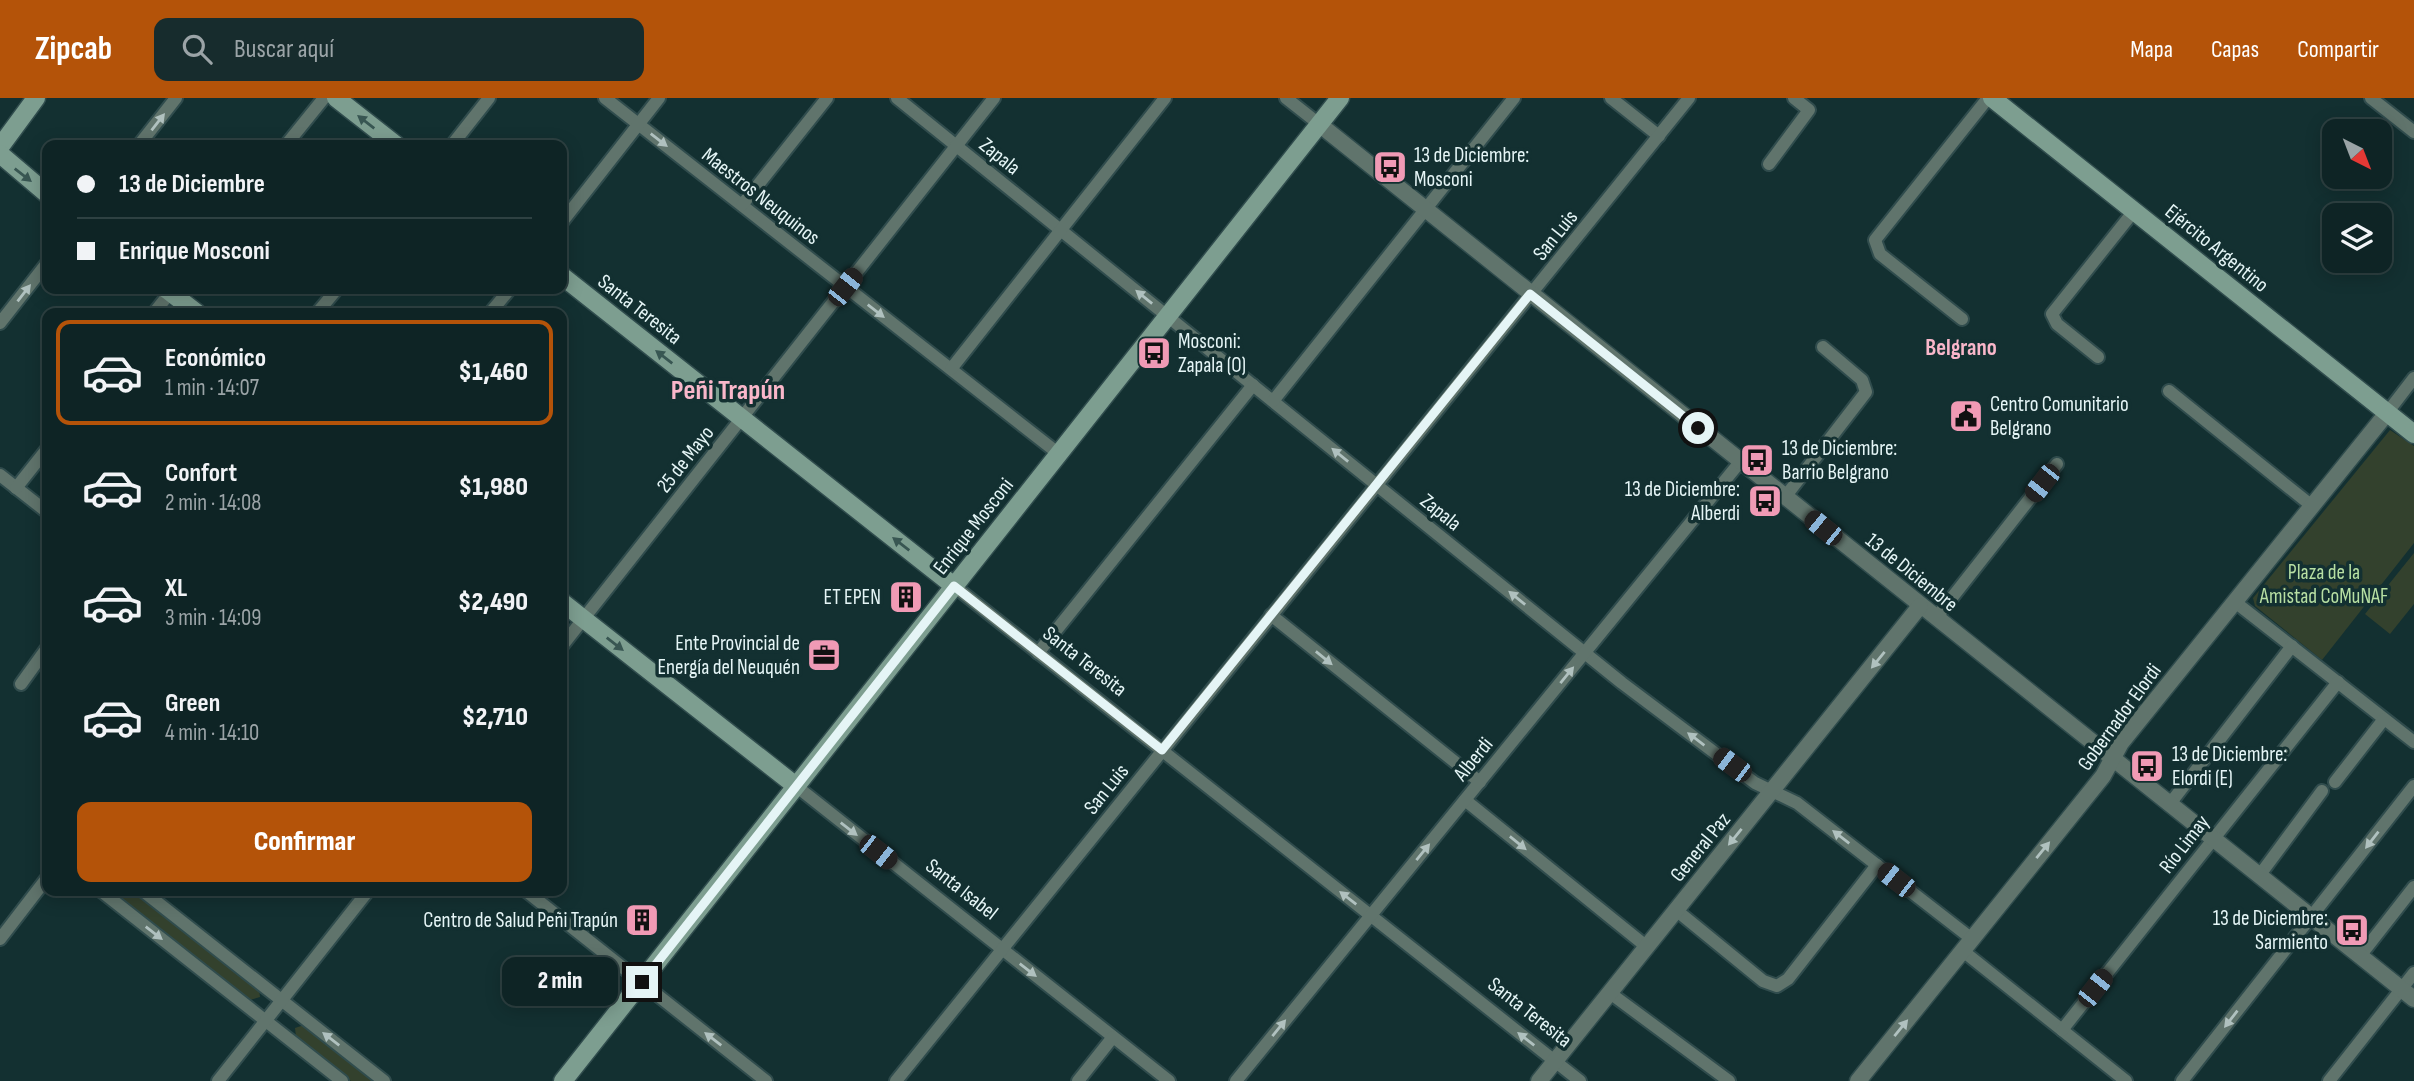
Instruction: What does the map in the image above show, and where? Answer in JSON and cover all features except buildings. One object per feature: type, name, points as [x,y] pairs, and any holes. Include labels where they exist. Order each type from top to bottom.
[{"type":"main road","points":[[0,147],[36,98]]},
{"type":"main road","points":[[336,98],[390,140]]},
{"type":"main road","name":"Enrique Mosconi","points":[[563,1081],[1340,98]]},
{"type":"main road","name":"Ejército Argentino","points":[[1990,98],[2414,434]]},
{"type":"main road","points":[[0,154],[42,190]]},
{"type":"main road","name":"Santa Teresita","points":[[567,280],[954,586]]},
{"type":"main road","points":[[175,294],[191,308]]},
{"type":"main road","name":"Santa Isabel","points":[[567,606],[796,786]]},
{"type":"street","points":[[143,140],[176,98]]},
{"type":"street","points":[[290,140],[324,98]]},
{"type":"street","points":[[456,140],[489,98]]},
{"type":"street","name":"Maestros Neuquinos","points":[[605,98],[1059,454]]},
{"type":"street","points":[[567,216],[659,98]]},
{"type":"street","points":[[742,205],[827,98]]},
{"type":"street","name":"Zapala","points":[[897,98],[1585,653],[1751,780],[1794,800],[1877,864],[2062,1030],[2126,1081]]},
{"type":"street","name":"25 de Mayo","points":[[567,640],[994,98]]},
{"type":"street","points":[[951,369],[1165,98]]},
{"type":"street","name":"13 de Diciembre","points":[[1286,98],[2408,994]]},
{"type":"street","points":[[1273,401],[1514,98]]},
{"type":"street","points":[[1611,98],[1659,136]]},
{"type":"street","name":"San Luis","points":[[896,1081],[1689,98]]},
{"type":"street","points":[[1769,164],[1809,110],[1794,98]]},
{"type":"street","points":[[1962,319],[1880,254],[1875,240],[1990,98]]},
{"type":"street","points":[[2371,98],[2414,132]]},
{"type":"street","points":[[2098,358],[2057,324],[2052,314],[2134,211]]},
{"type":"street","points":[[0,323],[42,269]]},
{"type":"street","points":[[321,308],[333,294]]},
{"type":"street","points":[[494,308],[506,294]]},
{"type":"street","points":[[1784,497],[1866,392],[1862,380],[1823,347]]},
{"type":"street","name":"Gobernador Elordi","points":[[1858,1081],[2103,776],[2121,743],[2414,378]]},
{"type":"street","points":[[1038,653],[1253,385]]},
{"type":"street","points":[[2169,391],[2312,506]]},
{"type":"street","points":[[16,488],[42,455]]},
{"type":"street","name":"Alberdi","points":[[1236,1081],[1740,462]]},
{"type":"street","points":[[1936,618],[2057,464]]},
{"type":"street","points":[[0,475],[42,508]]},
{"type":"street","name":"Santa Teresita","points":[[954,586],[1580,1081]]},
{"type":"street","points":[[2235,602],[2414,743]]},
{"type":"street","name":"General Paz","points":[[1539,1081],[1920,606]]},
{"type":"street","points":[[1270,615],[1479,782]]},
{"type":"street","points":[[2169,805],[2292,646]]},
{"type":"street","points":[[21,684],[42,656]]},
{"type":"street","name":"Río Limay","points":[[2062,1030],[2338,682]]},
{"type":"street","points":[[2334,782],[2384,719]]},
{"type":"street","name":"Santa Isabel","points":[[796,786],[1168,1081]]},
{"type":"street","points":[[2182,1081],[2414,786]]},
{"type":"street","points":[[2259,876],[2322,791]]},
{"type":"street","points":[[1465,800],[1647,947]]},
{"type":"street","points":[[1676,910],[1763,981],[1777,986],[1788,979],[1877,864]]},
{"type":"street","points":[[0,939],[42,884]]},
{"type":"street","points":[[2360,956],[2414,887]]},
{"type":"street","points":[[107,896],[342,1081]]},
{"type":"street","points":[[149,896],[384,1081]]},
{"type":"street","points":[[218,1081],[364,896]]},
{"type":"street","points":[[532,896],[766,1081]]},
{"type":"street","points":[[2329,1081],[2408,994],[2414,973]]},
{"type":"street","points":[[1610,993],[1729,1081]]},
{"type":"street","points":[[1078,1081],[1112,1037]]},
{"type":"green space","name":"Plaza de la Amistad CoMuNAF","points":[[2390,430],[2414,446],[2414,543],[2322,660],[2255,606],[2253,598]]},
{"type":"green space","points":[[2414,553],[2414,604],[2390,634],[2365,614]]},
{"type":"green space","points":[[116,896],[140,896],[259,989],[260,997],[250,1000]]},
{"type":"green space","points":[[304,1025],[375,1081],[351,1081],[296,1037],[295,1028]]},
{"type":"place","name":"13 de Diciembre: Mosconi","points":[[1390,167]]},
{"type":"place","name":"Mosconi: Zapala (O)","points":[[1154,353]]},
{"type":"place","name":"Centro Comunitario Belgrano","points":[[1966,416]]},
{"type":"place","name":"13 de Diciembre: Barrio Belgrano","points":[[1757,460]]},
{"type":"place","name":"13 de Diciembre: Alberdi","points":[[1765,501]]},
{"type":"place","name":"ET EPEN","points":[[906,597]]},
{"type":"place","name":"Ente Provincial de Energía del Neuquén","points":[[824,655]]},
{"type":"place","name":"13 de Diciembre: Elordi (E)","points":[[2147,766]]},
{"type":"place","name":"Centro de Salud Peñi Trapún","points":[[642,920]]},
{"type":"place","name":"13 de Diciembre: Sarmiento","points":[[2352,930]]},
{"type":"district","name":"Belgrano","points":[[1961,347]]},
{"type":"district","name":"Peñi Trapún","points":[[728,389]]},
{"type":"route","points":[[642,982],[954,586],[1162,750],[1530,294],[1698,428]]}]
